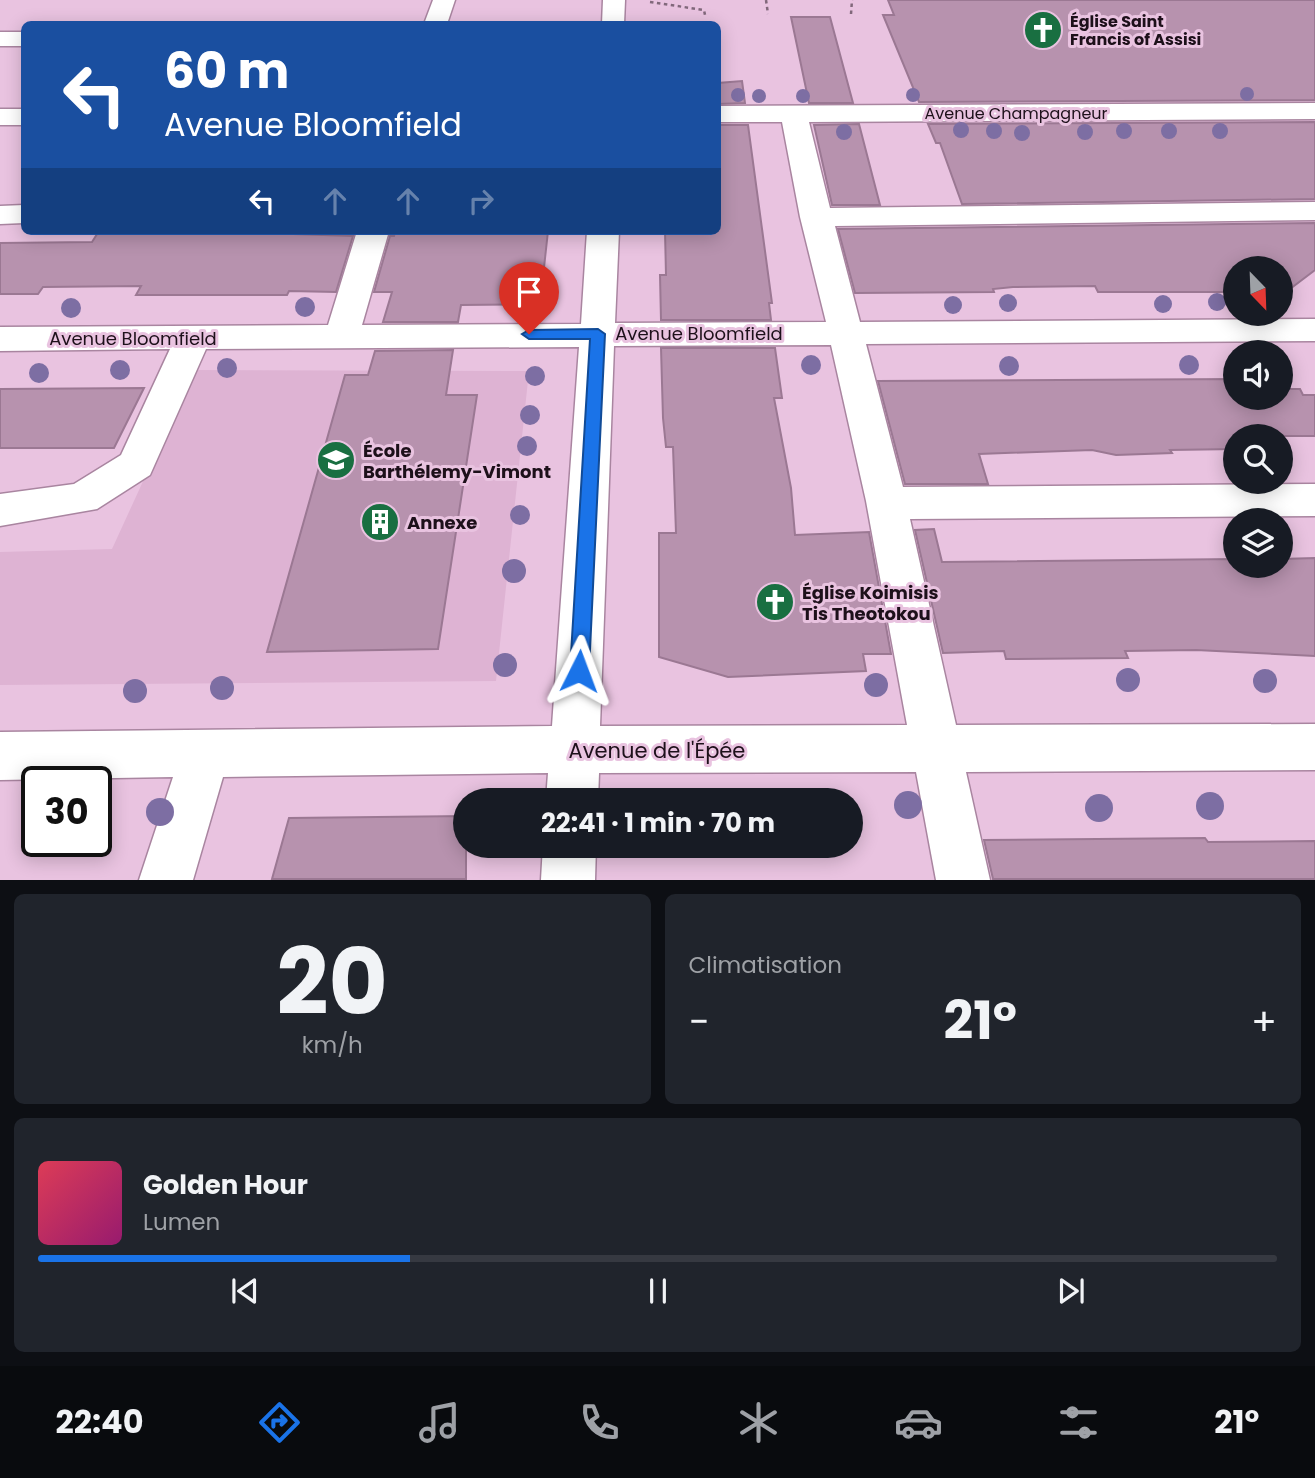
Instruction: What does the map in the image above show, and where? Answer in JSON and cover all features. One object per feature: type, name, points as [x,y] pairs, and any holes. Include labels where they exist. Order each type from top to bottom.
[{"type":"street","points":[[437,21],[444,0]]},
{"type":"street","points":[[613,21],[614,0]]},
{"type":"street","points":[[0,39],[21,39]]},
{"type":"street","name":"Avenue Champagneur","points":[[721,114],[1315,111]]},
{"type":"street","points":[[794,114],[815,217],[847,332],[887,503],[963,880]]},
{"type":"street","points":[[0,117],[21,117]]},
{"type":"street","points":[[815,217],[1315,211]]},
{"type":"street","points":[[0,215],[21,214]]},
{"type":"street","points":[[342,336],[372,235]]},
{"type":"street","points":[[573,788],[603,235]]},
{"type":"street","name":"Avenue Bloomfield","points":[[0,339],[1315,330]]},
{"type":"street","points":[[0,510],[83,498],[136,465],[193,338]]},
{"type":"street","points":[[887,503],[1315,500]]},
{"type":"street","name":"Avenue de l'Épée","points":[[0,756],[1315,747]]},
{"type":"street","points":[[166,880],[205,755]]},
{"type":"street","points":[[568,880],[569,858]]},
{"type":"path","points":[[766,0],[768,14]]},
{"type":"path","points":[[851,15],[852,0]]},
{"type":"path","points":[[649,2],[705,10],[705,15]]},
{"type":"shaded area","name":"École Barthélemy-Vimont","points":[[194,370],[529,371],[496,681],[0,685],[0,552],[112,549]]},
{"type":"building","points":[[888,0],[1315,0],[1315,100],[919,102],[883,15],[894,15]]},
{"type":"building","points":[[791,17],[830,17],[853,103],[809,103]]},
{"type":"building","points":[[742,81],[745,103],[721,104],[721,83]]},
{"type":"building","points":[[1315,122],[1315,199],[962,204],[940,143],[936,143],[928,124]]},
{"type":"building","points":[[859,124],[880,205],[832,205],[814,125]]},
{"type":"building","points":[[721,125],[748,125],[772,303],[769,303],[771,320],[661,320],[660,275],[666,275],[665,235],[721,235]]},
{"type":"building","points":[[1315,223],[1315,270],[1293,287],[1293,256],[1223,256],[1223,292],[1098,292],[1095,286],[1013,287],[993,289],[994,292],[855,293],[838,229]]},
{"type":"building","points":[[96,235],[353,236],[336,292],[289,291],[287,295],[136,295],[141,286],[43,287],[38,294],[0,294],[0,243],[92,242]]},
{"type":"building","points":[[548,235],[540,304],[461,305],[458,322],[383,322],[392,292],[374,292],[390,236]]},
{"type":"building","points":[[661,348],[775,348],[782,398],[774,398],[791,488],[795,535],[869,532],[891,654],[863,654],[866,671],[728,677],[659,657],[659,533],[676,533],[673,447],[666,447]]},
{"type":"building","name":"Annexe","points":[[453,350],[446,395],[477,395],[438,649],[267,652],[345,375],[368,375],[375,351]]},
{"type":"building","points":[[1223,379],[1223,410],[1293,410],[1293,389],[1300,389],[1303,395],[1315,395],[1315,436],[1293,436],[1293,424],[1223,424],[1223,449],[1116,455],[1092,450],[979,454],[988,484],[905,484],[878,381]]},
{"type":"building","points":[[144,388],[114,448],[0,448],[0,389]]},
{"type":"building","points":[[934,529],[942,562],[1223,559],[1223,578],[1293,578],[1293,559],[1315,558],[1315,656],[1196,650],[1125,651],[1128,658],[1006,659],[1004,651],[943,653],[915,530]]},
{"type":"building","points":[[453,816],[453,858],[466,858],[466,879],[272,879],[289,818]]},
{"type":"building","points":[[1205,838],[1208,842],[1315,841],[1315,879],[993,879],[984,840]]},
{"type":"place","name":"Église Saint Francis of Assisi","points":[[1043,30]]},
{"type":"place","name":"École Barthélemy-Vimont","points":[[336,460]]},
{"type":"place","name":"Annexe","points":[[380,522]]},
{"type":"place","name":"Église Koimisis Tis Theotokou","points":[[775,602]]},
{"type":"route","points":[[529,334],[598,334],[579,671]]}]
